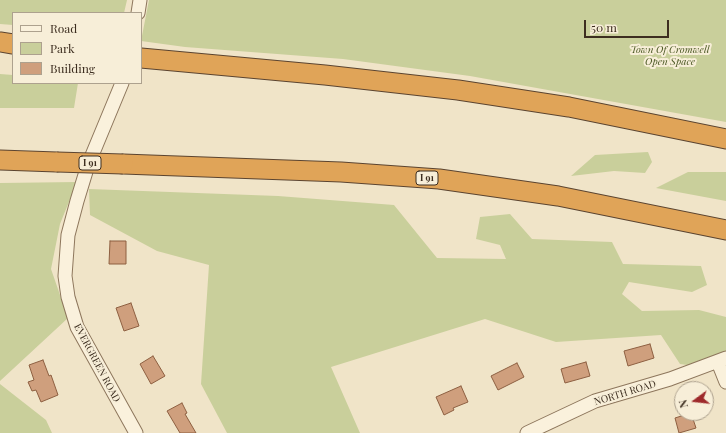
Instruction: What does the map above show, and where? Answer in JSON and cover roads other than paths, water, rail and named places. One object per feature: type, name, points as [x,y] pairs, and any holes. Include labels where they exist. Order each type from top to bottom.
[{"type":"highway","points":[[0,42],[12,44]]},
{"type":"highway","points":[[142,58],[333,76],[458,90],[568,107],[726,139]]},
{"type":"highway","name":"I 91","points":[[0,160],[333,172],[439,179],[551,195],[726,230]]},
{"type":"street","points":[[138,12],[140,0]]},
{"type":"street","name":"EVERGREEN ROAD","points":[[122,84],[88,165],[77,200],[68,235],[65,276],[68,297],[77,327],[136,433]]},
{"type":"street","points":[[722,360],[726,382]]},
{"type":"street","name":"NORTH ROAD","points":[[527,433],[595,401],[670,379],[722,360]]},
{"type":"park label","name":"Town Of Cromwell Open Space","points":[[670,56]]}]
